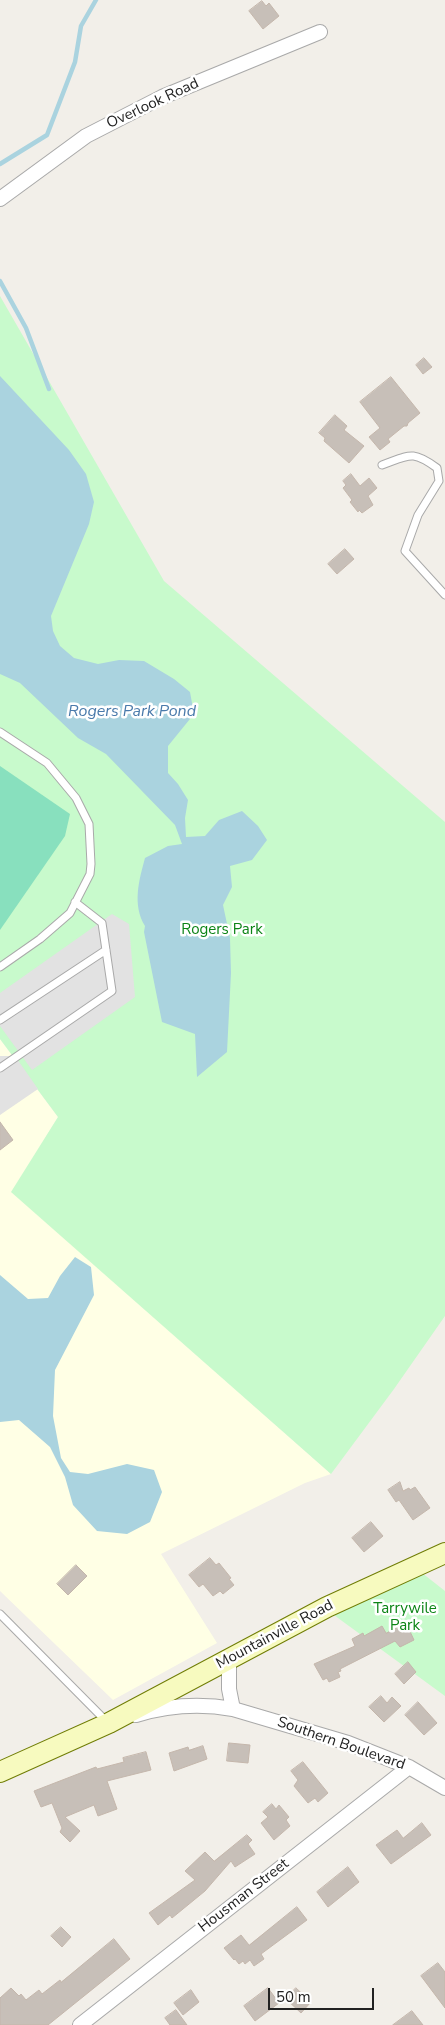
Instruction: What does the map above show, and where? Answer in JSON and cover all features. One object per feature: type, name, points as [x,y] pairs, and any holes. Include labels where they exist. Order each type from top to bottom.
[{"type":"street","name":"Overlook Road","points":[[0,199],[86,136],[162,97],[320,32]]},
{"type":"street","name":"Mountainville Road","points":[[0,1772],[109,1723],[327,1607],[445,1553]]},
{"type":"street","points":[[229,1660],[228,1673],[233,1709]]},
{"type":"street","name":"Southern Boulevard","points":[[109,1723],[183,1704],[233,1709],[348,1743],[409,1767],[445,1788]]},
{"type":"street","name":"Housman Street","points":[[80,2025],[409,1767]]},
{"type":"lane","points":[[382,465],[409,456],[422,456],[438,468],[439,481],[418,515],[405,551],[445,595]]},
{"type":"lane","points":[[0,732],[47,763],[76,798],[89,824],[90,874],[70,913],[52,929],[0,967]]},
{"type":"lane","points":[[0,1068],[112,991],[102,924],[75,902]]},
{"type":"lane","points":[[0,1020],[106,950]]},
{"type":"lane","points":[[0,1614],[109,1723]]},
{"type":"shaded area","points":[[112,914],[129,924],[135,997],[32,1070],[0,1026],[0,993]]},
{"type":"shaded area","points":[[0,1039],[58,1117],[12,1192],[331,1474],[305,1483],[161,1554],[217,1643],[113,1700],[0,1591]]},
{"type":"shaded area","points":[[0,1056],[15,1056],[38,1089],[0,1115]]},
{"type":"green space","name":"Rogers Park","points":[[0,296],[164,581],[445,822],[445,1316],[331,1474],[11,1192],[58,1117],[0,1039]]},
{"type":"green space","points":[[0,766],[70,814],[65,836],[0,930]]},
{"type":"green space","name":"Tarrywile Park","points":[[417,1569],[445,1591],[445,1696],[327,1610]]},
{"type":"water","name":"Rogers Park Pond","points":[[0,376],[69,450],[86,474],[94,502],[89,524],[51,616],[53,631],[60,646],[74,658],[98,664],[119,660],[144,661],[174,679],[190,692],[194,714],[168,746],[168,773],[188,800],[185,818],[186,837],[205,836],[219,820],[242,811],[258,826],[267,840],[252,860],[230,866],[232,887],[223,905],[230,938],[231,973],[227,1052],[197,1077],[195,1034],[162,1022],[144,932],[145,926],[141,918],[138,901],[139,884],[145,858],[168,846],[182,844],[175,825],[106,754],[78,738],[20,683],[0,674]]},
{"type":"water","points":[[75,1257],[91,1267],[94,1295],[55,1370],[53,1416],[61,1458],[70,1472],[88,1474],[127,1464],[154,1470],[162,1492],[150,1522],[127,1534],[97,1531],[73,1505],[65,1477],[50,1447],[19,1420],[0,1422],[0,1275],[28,1299],[48,1298],[60,1276]]},
{"type":"building","points":[[262,1],[266,6],[269,3],[279,16],[263,29],[249,11]]},
{"type":"building","points":[[424,358],[432,367],[423,374],[416,365]]},
{"type":"building","points":[[391,377],[420,413],[407,426],[404,426],[388,439],[390,442],[380,450],[369,437],[380,428],[360,402]]},
{"type":"building","points":[[335,415],[347,426],[344,430],[364,446],[349,463],[324,441],[325,438],[319,433]]},
{"type":"building","points":[[351,474],[360,486],[369,478],[377,488],[368,496],[373,505],[362,513],[359,510],[358,512],[350,502],[352,500],[343,488],[346,485],[343,481]]},
{"type":"building","points":[[345,549],[354,559],[337,574],[328,564]]},
{"type":"building","points":[[0,1122],[13,1140],[0,1150]]},
{"type":"building","points":[[400,1482],[403,1491],[415,1487],[430,1508],[413,1520],[399,1500],[396,1502],[388,1490]]},
{"type":"building","points":[[371,1522],[383,1536],[364,1552],[352,1538]]},
{"type":"building","points":[[210,1558],[216,1565],[219,1563],[234,1585],[223,1594],[220,1591],[213,1596],[203,1584],[199,1587],[189,1575]]},
{"type":"building","points":[[76,1565],[87,1576],[68,1595],[57,1584]]},
{"type":"building","points":[[406,1623],[414,1640],[400,1647],[395,1641],[340,1669],[341,1671],[338,1672],[340,1677],[329,1682],[327,1678],[323,1680],[314,1664],[355,1646],[352,1639],[363,1633],[364,1636],[382,1626],[386,1633]]},
{"type":"building","points":[[408,1662],[416,1672],[404,1684],[395,1674]]},
{"type":"building","points":[[381,1696],[387,1703],[392,1697],[401,1706],[384,1722],[369,1707]]},
{"type":"building","points":[[418,1702],[437,1723],[424,1735],[405,1715]]},
{"type":"building","points":[[229,1743],[250,1745],[248,1763],[227,1761]]},
{"type":"building","points":[[203,1746],[207,1759],[174,1771],[169,1753],[188,1747],[189,1750]]},
{"type":"building","points":[[146,1752],[151,1770],[107,1781],[117,1809],[98,1816],[94,1805],[65,1817],[80,1831],[70,1842],[60,1832],[62,1828],[52,1803],[41,1807],[34,1791],[96,1767],[97,1769],[124,1762],[123,1758]]},
{"type":"building","points":[[303,1762],[328,1793],[318,1802],[315,1798],[308,1803],[294,1786],[298,1780],[291,1771]]},
{"type":"building","points":[[272,1804],[276,1809],[279,1805],[289,1817],[286,1820],[290,1826],[274,1840],[261,1823],[268,1817],[263,1812]]},
{"type":"building","points":[[422,1823],[431,1835],[391,1864],[376,1845],[397,1830],[403,1838]]},
{"type":"building","points":[[247,1835],[252,1840],[248,1844],[255,1854],[235,1867],[231,1861],[205,1891],[172,1918],[170,1915],[158,1925],[149,1913],[195,1880],[185,1871],[205,1852],[214,1861]]},
{"type":"building","points":[[348,1867],[359,1882],[328,1907],[317,1892]]},
{"type":"building","points":[[297,1907],[307,1920],[261,1954],[264,1959],[254,1966],[250,1960],[245,1964],[243,1961],[239,1964],[224,1948],[241,1935],[249,1945]]},
{"type":"building","points":[[61,1927],[71,1937],[62,1947],[51,1936]]},
{"type":"building","points":[[114,1939],[130,1959],[48,2025],[0,2025],[0,1998],[11,1988],[19,1996],[21,1994],[26,2000],[39,1990],[42,1994],[60,1980],[61,1982]]},
{"type":"building","points":[[438,1963],[445,1972],[445,2008],[421,1976]]},
{"type":"building","points":[[268,1988],[279,2003],[255,2021],[244,2006]]},
{"type":"building","points":[[296,1988],[311,2002],[301,2013],[286,1999]]},
{"type":"building","points":[[191,1990],[199,2002],[183,2015],[174,2003]]},
{"type":"building","points":[[176,2010],[187,2025],[170,2025],[165,2018]]},
{"type":"building","points":[[412,2011],[423,2025],[393,2025]]},
{"type":"waterway","points":[[0,164],[47,135],[75,62],[81,26],[96,0]]},
{"type":"waterway","points":[[0,281],[26,328],[49,389]]}]
